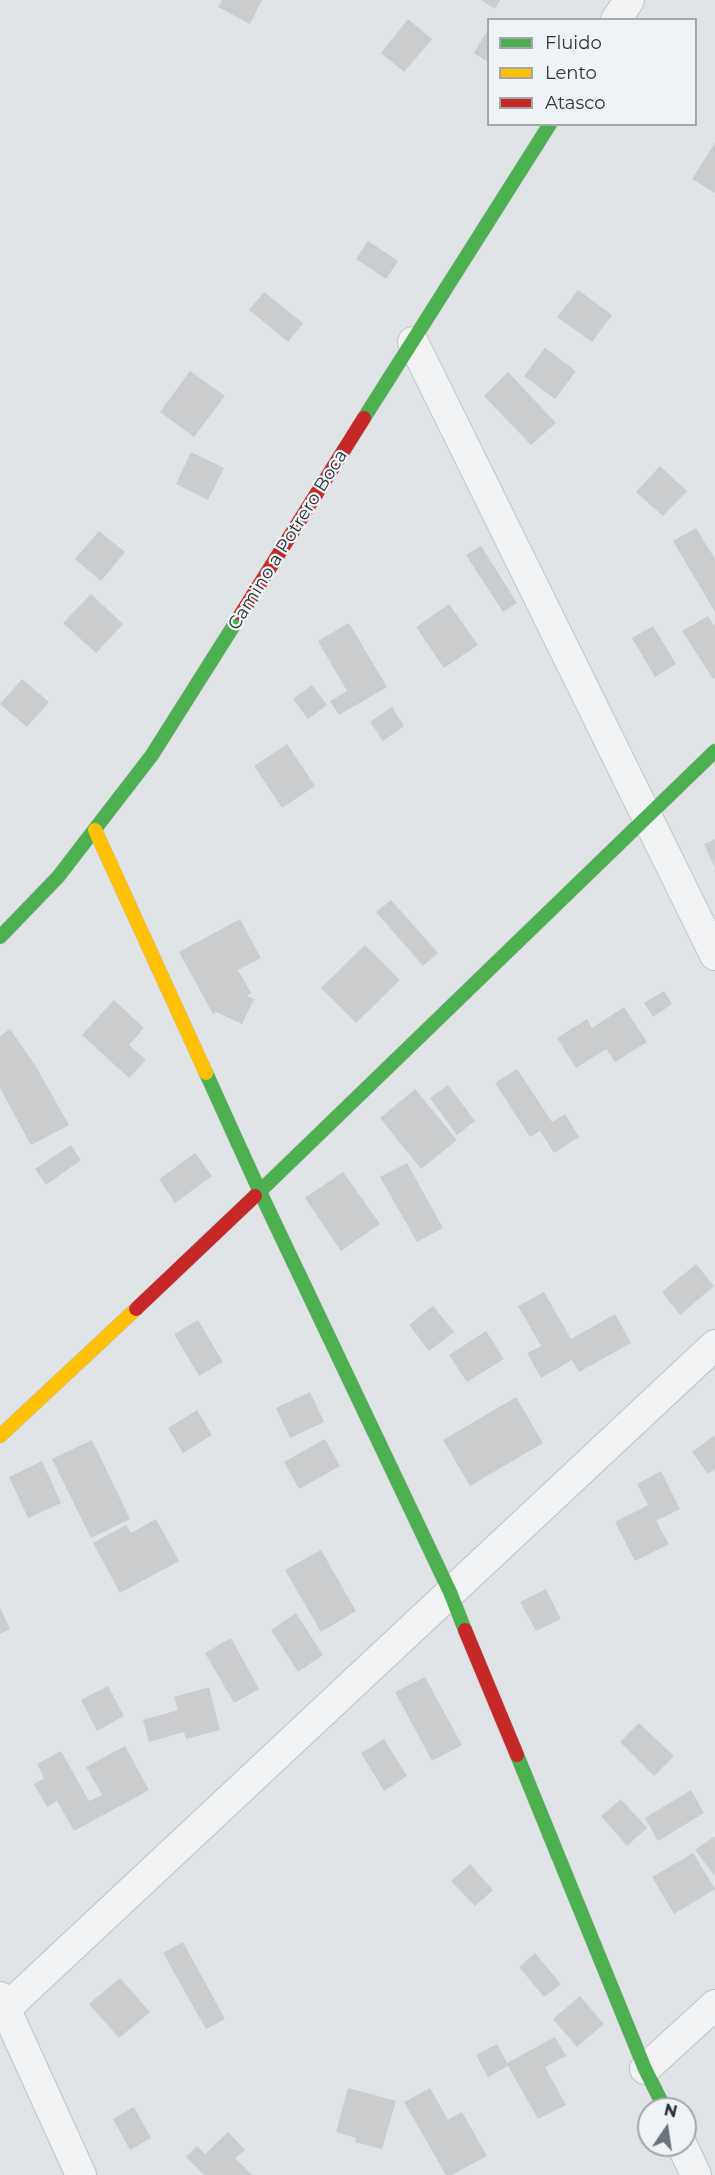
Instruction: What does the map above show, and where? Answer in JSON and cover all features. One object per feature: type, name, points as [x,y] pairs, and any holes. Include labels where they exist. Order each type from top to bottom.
[{"type":"street","points":[[617,18],[628,0]]},
{"type":"street","name":"Camino a Potrero Boca","points":[[0,937],[58,877],[152,756],[549,126]]},
{"type":"street","points":[[413,342],[715,955]]},
{"type":"street","points":[[0,1436],[260,1192],[715,751]]},
{"type":"street","points":[[95,830],[260,1192],[450,1592],[645,2069],[659,2097]]},
{"type":"street","points":[[81,2175],[2,2007],[715,1344]]},
{"type":"street","points":[[645,2069],[715,2005]]},
{"type":"street","points":[[688,2157],[696,2175]]},
{"type":"building","points":[[222,0],[262,0],[250,24],[218,7]]},
{"type":"building","points":[[481,0],[500,0],[495,9]]},
{"type":"building","points":[[408,19],[432,39],[404,72],[381,53]]},
{"type":"building","points":[[487,31],[487,61],[474,53]]},
{"type":"building","points":[[715,143],[715,193],[692,179]]},
{"type":"building","points":[[368,241],[398,261],[386,279],[356,259]]},
{"type":"building","points":[[578,290],[612,315],[592,342],[557,317]]},
{"type":"building","points":[[264,292],[303,323],[288,342],[249,310]]},
{"type":"building","points":[[545,348],[576,371],[555,399],[524,376]]},
{"type":"building","points":[[190,371],[225,396],[194,437],[160,412]]},
{"type":"building","points":[[508,372],[556,423],[531,445],[484,396]]},
{"type":"building","points":[[191,452],[224,468],[208,500],[176,484]]},
{"type":"building","points":[[660,466],[687,491],[663,516],[636,492]]},
{"type":"building","points":[[696,528],[715,559],[715,612],[673,541]]},
{"type":"building","points":[[99,531],[125,552],[101,581],[75,559]]},
{"type":"building","points":[[481,546],[517,603],[503,612],[466,555]]},
{"type":"building","points":[[91,594],[123,624],[96,653],[63,623]]},
{"type":"building","points":[[449,604],[478,645],[444,668],[416,627]]},
{"type":"building","points":[[708,616],[715,627],[715,678],[713,679],[682,631]]},
{"type":"building","points":[[349,623],[387,687],[339,715],[330,701],[347,691],[318,641]]},
{"type":"building","points":[[653,626],[676,664],[655,677],[632,638]]},
{"type":"building","points":[[22,679],[49,702],[27,727],[0,704]]},
{"type":"building","points":[[312,685],[327,705],[308,719],[293,699]]},
{"type":"building","points":[[392,707],[404,726],[383,741],[370,722]]},
{"type":"building","points":[[287,744],[315,786],[282,808],[254,766]]},
{"type":"building","points":[[715,839],[715,868],[704,844]]},
{"type":"building","points":[[391,900],[438,953],[423,966],[376,912]]},
{"type":"building","points":[[240,919],[261,958],[238,970],[251,993],[247,996],[254,999],[242,1024],[216,1012],[213,1014],[179,952]]},
{"type":"building","points":[[365,945],[400,980],[356,1023],[321,988]]},
{"type":"building","points":[[664,991],[672,1004],[653,1017],[644,1003]]},
{"type":"building","points":[[114,1000],[144,1028],[129,1045],[146,1060],[129,1078],[82,1035]]},
{"type":"building","points":[[624,1007],[647,1042],[615,1062],[606,1049],[576,1068],[557,1038],[587,1019],[592,1028]]},
{"type":"building","points":[[10,1029],[35,1065],[69,1125],[31,1145],[0,1088],[0,1036]]},
{"type":"building","points":[[517,1069],[552,1122],[565,1114],[579,1137],[554,1153],[540,1131],[530,1137],[495,1083]]},
{"type":"building","points":[[448,1085],[475,1121],[457,1135],[430,1098]]},
{"type":"building","points":[[415,1089],[457,1140],[421,1169],[380,1118]]},
{"type":"building","points":[[71,1145],[81,1160],[46,1185],[35,1169]]},
{"type":"building","points":[[195,1153],[212,1176],[175,1203],[159,1179]]},
{"type":"building","points":[[407,1163],[443,1228],[417,1242],[380,1177]]},
{"type":"building","points":[[343,1172],[380,1224],[341,1251],[305,1198]]},
{"type":"building","points":[[696,1264],[714,1286],[680,1315],[662,1292]]},
{"type":"building","points":[[544,1292],[571,1339],[615,1314],[631,1343],[579,1372],[572,1360],[541,1378],[527,1353],[541,1346],[518,1306]]},
{"type":"building","points":[[433,1306],[454,1332],[429,1351],[409,1325]]},
{"type":"building","points":[[198,1320],[223,1362],[199,1376],[174,1334]]},
{"type":"building","points":[[486,1331],[504,1359],[467,1382],[449,1355]]},
{"type":"building","points":[[310,1392],[324,1422],[290,1438],[276,1408]]},
{"type":"building","points":[[516,1397],[543,1443],[470,1486],[443,1440]]},
{"type":"building","points":[[197,1410],[212,1435],[183,1453],[168,1428]]},
{"type":"building","points":[[715,1435],[715,1469],[708,1474],[692,1452]]},
{"type":"building","points":[[325,1439],[340,1466],[299,1489],[284,1462]]},
{"type":"building","points":[[92,1440],[130,1519],[91,1538],[52,1459]]},
{"type":"building","points":[[42,1461],[61,1503],[28,1518],[9,1477]]},
{"type":"building","points":[[661,1471],[680,1509],[656,1521],[669,1544],[635,1561],[615,1522],[648,1505],[637,1484]]},
{"type":"building","points":[[156,1519],[179,1561],[120,1593],[93,1543],[126,1525],[131,1533]]},
{"type":"building","points":[[321,1550],[356,1611],[321,1632],[285,1570]]},
{"type":"building","points":[[546,1589],[561,1619],[536,1631],[520,1602]]},
{"type":"building","points":[[0,1608],[10,1629],[0,1634]]},
{"type":"building","points":[[296,1613],[323,1655],[298,1672],[271,1630]]},
{"type":"building","points":[[231,1638],[259,1689],[234,1703],[205,1653]]},
{"type":"building","points":[[425,1677],[462,1745],[432,1761],[395,1692]]},
{"type":"building","points":[[108,1686],[124,1716],[97,1731],[81,1700]]},
{"type":"building","points":[[209,1687],[220,1730],[186,1739],[184,1732],[149,1742],[143,1720],[178,1710],[174,1697]]},
{"type":"building","points":[[639,1723],[674,1756],[654,1776],[620,1742]]},
{"type":"building","points":[[384,1739],[407,1776],[384,1791],[361,1753]]},
{"type":"building","points":[[125,1746],[149,1790],[74,1831],[57,1801],[47,1807],[34,1784],[44,1778],[37,1764],[61,1751],[89,1801],[102,1795],[86,1767]]},
{"type":"building","points":[[691,1790],[704,1813],[658,1841],[645,1818]]},
{"type":"building","points":[[621,1799],[647,1828],[627,1846],[601,1816]]},
{"type":"building","points":[[715,1836],[715,1876],[695,1850]]},
{"type":"building","points":[[693,1853],[715,1889],[674,1914],[652,1877]]},
{"type":"building","points":[[470,1864],[493,1890],[475,1906],[451,1881]]},
{"type":"building","points":[[183,1942],[225,2019],[206,2029],[163,1953]]},
{"type":"building","points":[[535,1953],[561,1984],[544,1997],[519,1967]]},
{"type":"building","points":[[120,1978],[150,2012],[119,2038],[89,2004]]},
{"type":"building","points":[[580,1996],[604,2024],[577,2047],[553,2019]]},
{"type":"building","points":[[555,2037],[566,2056],[545,2067],[566,2105],[538,2119],[508,2066],[488,2077],[476,2055],[497,2044],[507,2063]]},
{"type":"building","points":[[348,2088],[396,2101],[382,2149],[355,2142],[356,2138],[336,2132]]},
{"type":"building","points":[[430,2088],[448,2120],[462,2112],[487,2156],[452,2175],[446,2175],[404,2102]]},
{"type":"building","points":[[134,2107],[151,2138],[130,2150],[113,2119]]},
{"type":"building","points":[[228,2132],[245,2150],[235,2158],[252,2175],[204,2175],[186,2157],[197,2146],[205,2154]]},
{"type":"traffic: fast","points":[[364,418],[549,126]]},
{"type":"traffic: fast","points":[[0,937],[58,877],[152,755],[241,614]]},
{"type":"traffic: fast","points":[[255,1196],[715,751]]},
{"type":"traffic: fast","points":[[206,1073],[450,1592],[465,1630]]},
{"type":"traffic: fast","points":[[517,1755],[645,2069],[659,2097]]},
{"type":"traffic: slow","points":[[95,830],[206,1073]]},
{"type":"traffic: slow","points":[[0,1436],[136,1309]]},
{"type":"traffic: jam","points":[[241,614],[364,418]]},
{"type":"traffic: jam","points":[[136,1309],[255,1196]]},
{"type":"traffic: jam","points":[[465,1630],[517,1755]]}]
